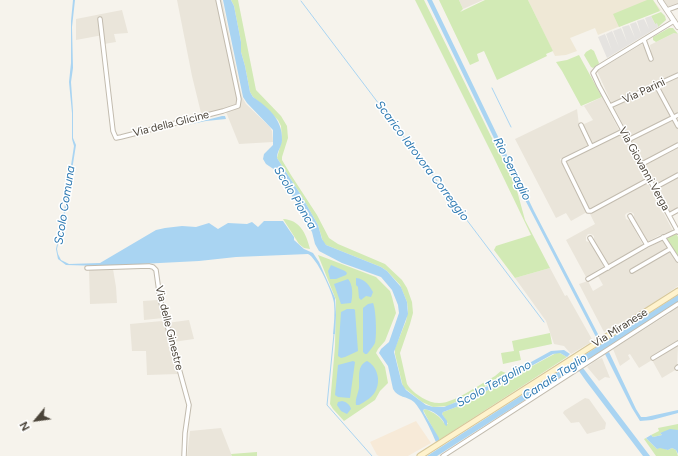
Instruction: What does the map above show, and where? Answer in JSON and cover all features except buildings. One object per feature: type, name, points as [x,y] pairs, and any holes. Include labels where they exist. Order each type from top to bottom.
[{"type":"main road","name":"Via Miranese","points":[[420,456],[678,291]]},
{"type":"street","name":"Via della Glicine","points":[[100,19],[113,131],[116,138],[238,106],[239,99],[218,0]]},
{"type":"street","points":[[660,0],[678,27]]},
{"type":"street","points":[[667,10],[678,6]]},
{"type":"street","points":[[651,58],[644,40],[674,21]]},
{"type":"street","name":"Via Giovanni Verga","points":[[644,40],[594,71],[594,75],[678,231]]},
{"type":"street","name":"Via Parini","points":[[610,106],[678,75]]},
{"type":"street","points":[[656,85],[678,126]]},
{"type":"street","points":[[628,140],[678,115]]},
{"type":"street","points":[[581,125],[591,146]]},
{"type":"street","points":[[623,130],[564,160],[589,212],[650,179]]},
{"type":"street","points":[[642,164],[678,145]]},
{"type":"street","points":[[654,188],[678,175]]},
{"type":"street","points":[[669,215],[678,210]]},
{"type":"street","points":[[630,216],[648,245]]},
{"type":"street","points":[[588,279],[663,237],[678,231]]},
{"type":"street","points":[[663,237],[678,260]]},
{"type":"street","points":[[590,238],[608,268]]},
{"type":"street","points":[[632,272],[670,249]]},
{"type":"street","name":"Via delle Ginestre","points":[[87,268],[149,266],[156,270],[160,299],[189,404],[185,432],[184,456]]},
{"type":"street","points":[[443,456],[678,304]]},
{"type":"street","points":[[653,358],[678,343]]},
{"type":"shaded area","points":[[177,0],[222,0],[242,97],[246,104],[270,127],[273,142],[239,144],[226,112],[202,117],[192,76]]},
{"type":"shaded area","points":[[459,0],[483,0],[463,9]]},
{"type":"shaded area","points":[[528,0],[653,0],[661,10],[598,35],[595,28],[570,38],[577,51],[566,55],[555,56]]},
{"type":"shaded area","points":[[662,0],[678,0],[678,4],[667,8]]},
{"type":"shaded area","points":[[122,10],[128,33],[114,34],[116,42],[104,44],[103,35],[76,40],[76,19]]},
{"type":"shaded area","points":[[651,16],[655,24],[657,23],[658,27],[607,58],[598,37],[605,34],[612,51],[606,34],[612,31],[619,47],[613,31],[621,28],[627,42],[622,27],[629,25],[635,38],[630,24],[636,22],[641,34],[637,21],[644,19],[649,29],[645,18]]},
{"type":"shaded area","points":[[674,33],[678,34],[678,72],[612,104],[597,71],[642,44],[652,59],[650,45]]},
{"type":"shaded area","points":[[678,76],[678,113],[674,115],[658,86]]},
{"type":"shaded area","points":[[655,87],[671,117],[630,137],[613,106]]},
{"type":"shaded area","points":[[602,97],[619,130],[591,144],[582,125],[593,120],[584,106],[578,108]]},
{"type":"shaded area","points":[[577,109],[579,125],[588,145],[560,159],[587,212],[571,221],[566,213],[556,218],[515,139]]},
{"type":"shaded area","points":[[673,119],[678,129],[678,143],[643,162],[632,141]]},
{"type":"shaded area","points":[[621,134],[639,167],[644,180],[589,209],[566,162],[567,160]]},
{"type":"shaded area","points":[[678,147],[678,173],[656,185],[645,165]]},
{"type":"shaded area","points":[[678,177],[678,208],[670,212],[659,188]]},
{"type":"shaded area","points":[[647,182],[673,231],[658,236],[647,242],[633,219],[634,214],[631,212],[627,213],[625,215],[626,219],[630,221],[643,245],[608,264],[594,241],[594,236],[588,234],[586,241],[591,243],[604,266],[586,277],[566,240],[595,224],[590,214]]},
{"type":"shaded area","points":[[662,240],[678,261],[678,286],[642,311],[604,332],[579,284],[588,281],[593,291],[603,285],[598,276]]},
{"type":"shaded area","points":[[550,268],[565,296],[567,295],[593,341],[571,354],[564,346],[554,344],[546,321],[515,278]]},
{"type":"shaded area","points":[[113,269],[117,303],[90,304],[89,270]]},
{"type":"shaded area","points":[[158,300],[163,318],[144,320],[143,301]]},
{"type":"shaded area","points":[[678,305],[678,341],[650,358],[652,360],[639,368],[630,354],[628,355],[630,359],[620,366],[613,349],[670,313],[670,310]]},
{"type":"shaded area","points":[[189,320],[194,339],[173,342],[167,323]]},
{"type":"shaded area","points":[[164,322],[178,374],[147,375],[146,351],[132,351],[130,324]]},
{"type":"shaded area","points":[[678,344],[677,369],[662,378],[652,360]]},
{"type":"shaded area","points":[[602,358],[610,378],[605,377],[599,381],[587,367]]},
{"type":"shaded area","points":[[585,398],[589,399],[606,423],[605,429],[587,434],[579,422],[571,423],[563,413]]},
{"type":"shaded area","points":[[416,421],[431,443],[408,456],[377,455],[370,442]]},
{"type":"shaded area","points":[[221,428],[232,456],[187,456],[190,431]]},
{"type":"green space","points":[[231,0],[238,0],[256,90],[281,116],[287,126],[288,138],[282,160],[317,215],[329,238],[338,244],[385,264],[402,280],[407,288],[412,302],[413,313],[400,353],[409,387],[419,396],[435,403],[439,403],[452,400],[495,376],[501,371],[507,375],[448,406],[433,407],[422,402],[403,387],[395,354],[395,348],[406,321],[408,310],[407,302],[400,285],[387,271],[381,267],[326,245],[323,242],[318,225],[277,158],[282,139],[281,126],[278,120],[253,97],[250,92],[241,52],[241,42],[234,6]]},
{"type":"green space","points":[[415,0],[424,0],[516,187],[525,220],[550,268],[515,278],[494,250],[496,246],[531,235]]},
{"type":"green space","points":[[439,0],[459,0],[463,9],[460,12],[485,0],[528,0],[553,51],[546,54],[547,56],[497,80],[484,51],[477,54],[479,61],[470,65]]},
{"type":"green space","points":[[647,0],[653,0],[660,11],[619,27],[613,14]]},
{"type":"green space","points":[[661,12],[665,16],[666,20],[658,27],[651,16]]},
{"type":"green space","points":[[669,28],[673,28],[678,34],[674,33],[656,42],[653,40],[653,37]]},
{"type":"green space","points":[[591,49],[594,51],[599,63],[593,68],[584,55]]},
{"type":"green space","points":[[579,55],[602,97],[581,106],[556,62],[567,60]]},
{"type":"green space","points":[[283,219],[294,222],[301,228],[310,249],[304,248],[299,244]]},
{"type":"green space","points":[[676,233],[678,237],[678,257],[667,240],[667,238]]},
{"type":"green space","points":[[318,255],[376,277],[390,291],[396,313],[385,341],[376,353],[385,367],[388,383],[380,391],[375,400],[344,421],[330,404],[335,346],[336,300]]},
{"type":"green space","points":[[550,333],[552,344],[519,351],[521,360],[503,364],[501,353],[514,351],[512,341]]},
{"type":"green space","points":[[556,353],[560,353],[567,357],[439,440],[423,410],[426,409],[432,412],[444,423],[448,424],[442,414],[443,412],[459,406]]},
{"type":"green space","points":[[678,424],[678,430],[660,433],[662,435],[653,437],[651,435],[659,431],[658,428]]},
{"type":"green space","points":[[646,438],[657,449],[660,447],[668,450],[672,448],[676,450],[678,456],[656,456],[644,439]]},
{"type":"green space","points":[[257,452],[257,456],[232,456],[231,454]]},
{"type":"water","points":[[73,0],[75,0],[72,27],[73,68],[71,82],[73,138],[76,145],[65,214],[57,249],[61,260],[69,264],[100,263],[156,230],[165,228],[182,226],[196,227],[209,223],[218,229],[228,223],[247,224],[252,222],[258,227],[264,221],[283,221],[294,237],[294,240],[304,249],[313,253],[319,262],[335,298],[335,334],[333,334],[334,303],[331,292],[316,262],[308,254],[101,266],[66,265],[58,259],[56,249],[63,217],[74,146],[72,139],[72,113],[69,82]]},
{"type":"water","points":[[223,0],[231,0],[234,6],[241,42],[241,52],[250,92],[253,97],[274,115],[280,126],[282,140],[277,158],[318,225],[322,239],[326,245],[381,267],[387,271],[401,287],[407,302],[408,314],[394,352],[402,384],[406,390],[426,405],[433,407],[444,407],[464,399],[551,351],[564,350],[570,354],[567,357],[560,353],[553,354],[459,406],[443,412],[442,414],[447,421],[447,426],[437,414],[425,409],[423,410],[439,438],[436,442],[417,405],[411,400],[397,394],[393,389],[388,366],[379,353],[381,349],[389,342],[399,313],[398,305],[392,290],[381,277],[342,263],[319,251],[315,244],[312,232],[294,199],[275,170],[266,164],[263,159],[264,154],[273,145],[273,130],[243,97]]},
{"type":"water","name":"Rio Serraglio","points":[[427,0],[432,0],[534,211],[599,336],[597,339],[505,161]]},
{"type":"water","points":[[225,116],[226,119],[187,125]]},
{"type":"water","points":[[331,265],[345,271],[347,273],[346,275],[336,279],[330,279],[328,271]]},
{"type":"water","points":[[356,278],[364,281],[368,285],[373,292],[371,297],[366,296],[361,300],[359,298]]},
{"type":"water","points":[[348,279],[352,290],[351,303],[341,304],[334,284]]},
{"type":"water","name":"Canale Taglio","points":[[678,295],[678,302],[437,456],[427,456]]},
{"type":"water","points":[[373,303],[376,340],[367,354],[365,354],[363,352],[363,308],[368,304]]},
{"type":"water","points":[[347,309],[355,310],[358,351],[341,358],[338,356],[341,312]]},
{"type":"water","points":[[609,352],[641,417],[678,410],[678,413],[652,420],[640,421],[605,354]]},
{"type":"water","points":[[353,361],[355,362],[350,398],[338,397],[335,395],[338,365]]},
{"type":"water","points":[[367,361],[376,370],[378,378],[377,386],[371,397],[359,405],[356,405],[360,369],[361,366]]},
{"type":"water","points":[[583,368],[650,456],[643,456],[579,371]]},
{"type":"water","points":[[342,401],[347,403],[351,408],[347,414],[341,411],[337,405],[338,402]]},
{"type":"water","points":[[670,429],[678,430],[678,454],[676,450],[672,448],[668,450],[660,448],[657,449],[646,438],[651,435],[653,437],[662,435],[660,433]]},
{"type":"waterway","name":"Scarico Idrovora Correggio","points":[[301,1],[544,322]]},
{"type":"waterway","points":[[492,88],[511,127]]},
{"type":"waterway","name":"Scolo Comuna","points":[[334,334],[327,405],[372,456]]},
{"type":"water label","name":"Scolo Pionca","points":[[295,198]]},
{"type":"water label","name":"Scolo Tergolino","points":[[494,384]]}]
